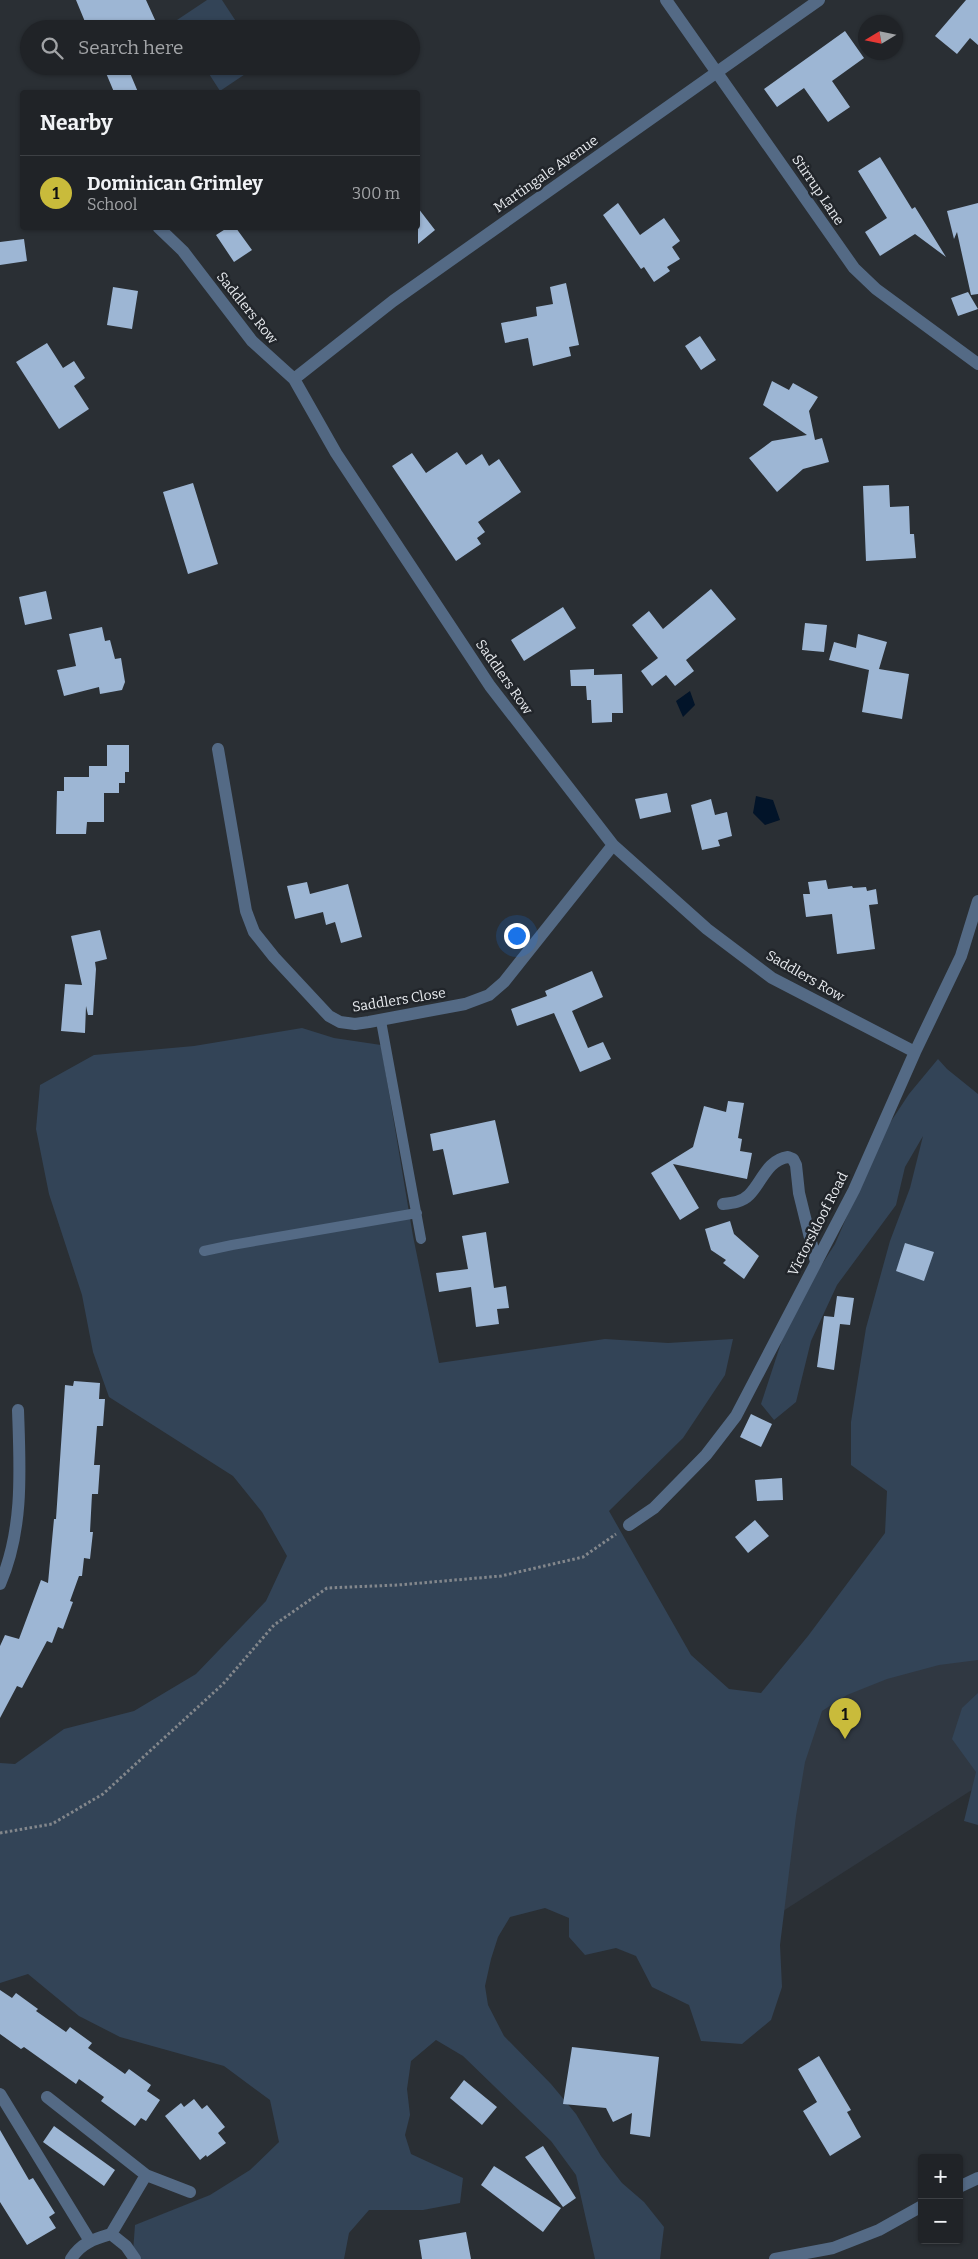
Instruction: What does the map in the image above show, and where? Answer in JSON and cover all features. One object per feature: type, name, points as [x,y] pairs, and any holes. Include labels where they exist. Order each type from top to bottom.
[{"type":"street","name":"Stirrup Lane","points":[[666,0],[719,72],[854,268],[876,289],[978,364]]},
{"type":"street","name":"Martingale Avenue","points":[[294,379],[392,301],[819,0]]},
{"type":"street","name":"Saddlers Row","points":[[162,230],[183,251],[252,341],[294,379],[336,453],[490,686],[613,845],[635,867],[707,929],[772,978],[914,1052]]},
{"type":"street","name":"Saddlers Close","points":[[218,749],[246,911],[254,932],[274,957],[328,1016],[340,1022],[355,1024],[465,1004],[478,1000],[496,990],[613,845]]},
{"type":"street","name":"Victorskloof Road","points":[[629,1525],[654,1508],[706,1455],[730,1425],[854,1190],[914,1052],[961,956],[978,901]]},
{"type":"street","points":[[723,1204],[737,1202],[746,1198],[772,1164],[784,1158],[793,1159],[796,1165],[799,1193],[816,1262]]},
{"type":"street","points":[[0,1584],[3,1569],[14,1543],[19,1491],[18,1410]]},
{"type":"street","points":[[0,2094],[90,2240]]},
{"type":"street","points":[[47,2097],[146,2175],[190,2192]]},
{"type":"street","points":[[71,2259],[79,2247],[90,2240],[111,2234],[146,2175]]},
{"type":"street","points":[[963,2185],[978,2178]]},
{"type":"street","points":[[775,2259],[833,2248],[879,2230],[918,2208]]},
{"type":"street","points":[[111,2234],[126,2246],[135,2259]]},
{"type":"lane","points":[[381,1020],[421,1239]]},
{"type":"lane","points":[[204,1252],[232,1245],[417,1213]]},
{"type":"path","points":[[0,1833],[52,1824],[103,1794],[223,1684],[274,1625],[327,1588],[398,1585],[501,1576],[582,1557],[629,1525]]},
{"type":"shaded area","points":[[207,0],[222,0],[235,20],[177,20]]},
{"type":"shaded area","points":[[210,75],[244,75],[221,90],[219,90]]},
{"type":"shaded area","points":[[690,691],[695,705],[683,717],[676,701]]},
{"type":"shaded area","points":[[756,796],[773,800],[780,820],[765,825],[753,813]]},
{"type":"shaded area","points":[[302,1028],[334,1038],[381,1045],[413,1236],[439,1363],[605,1339],[668,1343],[733,1339],[725,1375],[683,1438],[609,1511],[691,1655],[729,1689],[761,1693],[808,1636],[885,1533],[887,1491],[851,1465],[851,1422],[866,1328],[890,1241],[910,1188],[923,1136],[905,1167],[896,1205],[837,1285],[811,1341],[796,1402],[774,1420],[761,1404],[783,1337],[812,1280],[835,1244],[882,1135],[909,1094],[938,1059],[947,1069],[978,1094],[978,1660],[939,1665],[887,1679],[847,1695],[822,1711],[805,1762],[796,1816],[780,1945],[782,1987],[771,2020],[742,2044],[701,2041],[689,2005],[652,1987],[636,1956],[616,1948],[585,1955],[569,1937],[569,1918],[545,1908],[510,1917],[498,1937],[491,1959],[485,1986],[488,2005],[504,2036],[551,2084],[576,2114],[601,2156],[622,2183],[644,2202],[664,2227],[660,2259],[595,2259],[576,2175],[551,2141],[463,2056],[436,2040],[411,2061],[407,2089],[410,2115],[405,2135],[411,2154],[463,2178],[460,2203],[423,2210],[369,2210],[349,2233],[344,2259],[137,2259],[133,2252],[135,2225],[210,2195],[250,2170],[279,2142],[270,2100],[224,2066],[120,2037],[79,2016],[28,1974],[0,1983],[0,1763],[15,1764],[64,1729],[134,1711],[196,1674],[266,1601],[287,1556],[262,1512],[233,1476],[109,1397],[93,1352],[82,1295],[49,1194],[36,1129],[40,1085],[94,1055],[194,1046]]},
{"type":"shaded area","points":[[978,1444],[978,1786],[722,1950],[779,1691]]},
{"type":"shaded area","points":[[978,1693],[978,1825],[964,1821],[976,1772],[952,1739],[962,1708]]},
{"type":"building","points":[[76,0],[146,0],[155,20],[84,20]]},
{"type":"building","points":[[966,0],[978,0],[978,45],[970,38],[957,54],[935,36]]},
{"type":"building","points":[[845,31],[858,49],[858,60],[861,60],[832,81],[850,107],[828,122],[804,88],[777,107],[764,89]]},
{"type":"building","points":[[107,75],[131,75],[137,90],[113,90]]},
{"type":"building","points":[[880,157],[912,209],[915,207],[946,257],[915,234],[880,256],[865,232],[887,218],[858,171]]},
{"type":"building","points":[[618,203],[640,235],[664,218],[680,241],[672,247],[680,259],[667,267],[670,271],[654,282],[644,267],[641,269],[603,215]]},
{"type":"building","points":[[978,203],[978,294],[971,295],[957,232],[954,239],[947,211]]},
{"type":"building","points":[[420,211],[435,230],[418,244],[418,230],[420,230]]},
{"type":"building","points":[[224,230],[237,230],[252,250],[234,262],[216,235]]},
{"type":"building","points":[[24,239],[27,261],[0,265],[0,242]]},
{"type":"building","points":[[566,283],[579,345],[569,347],[571,356],[533,366],[528,338],[505,343],[501,323],[537,316],[536,307],[553,304],[550,287]]},
{"type":"building","points":[[113,287],[138,291],[132,329],[107,325]]},
{"type":"building","points":[[968,292],[978,309],[958,316],[951,298]]},
{"type":"building","points":[[700,336],[716,360],[701,370],[685,346]]},
{"type":"building","points":[[47,343],[63,368],[74,361],[85,378],[74,386],[89,409],[59,429],[16,362]]},
{"type":"building","points":[[772,381],[789,390],[793,383],[818,397],[809,411],[815,440],[822,438],[829,462],[803,469],[777,492],[749,458],[772,441],[807,435],[763,405]]},
{"type":"building","points":[[457,452],[466,465],[482,454],[489,466],[499,459],[521,492],[478,522],[485,532],[477,538],[481,544],[456,561],[392,466],[412,453],[426,473]]},
{"type":"building","points":[[193,483],[218,564],[188,574],[163,492]]},
{"type":"building","points":[[889,485],[890,507],[909,506],[910,534],[914,534],[916,558],[866,561],[863,486]]},
{"type":"building","points":[[711,589],[736,619],[686,660],[694,671],[675,686],[666,675],[652,686],[641,671],[658,658],[632,625],[649,611],[663,629]]},
{"type":"building","points":[[46,591],[52,619],[25,625],[19,597]]},
{"type":"building","points":[[563,607],[576,628],[524,661],[511,640]]},
{"type":"building","points":[[805,623],[827,625],[824,652],[802,650]]},
{"type":"building","points":[[102,627],[105,641],[110,640],[115,659],[121,658],[125,682],[122,690],[100,694],[99,687],[64,696],[57,670],[76,666],[69,634]]},
{"type":"building","points":[[858,634],[887,642],[879,669],[909,674],[902,719],[862,712],[869,670],[829,660],[834,642],[856,648]]},
{"type":"building","points":[[594,669],[594,675],[622,674],[623,713],[612,713],[612,722],[592,723],[591,700],[587,700],[586,686],[571,686],[570,670]]},
{"type":"building","points":[[107,745],[129,745],[129,772],[125,772],[125,783],[119,783],[119,793],[104,793],[104,822],[87,822],[86,834],[56,834],[57,791],[64,791],[64,777],[89,777],[89,766],[107,766]]},
{"type":"building","points":[[667,793],[671,812],[640,819],[635,799]]},
{"type":"building","points":[[711,799],[715,815],[727,812],[732,836],[718,840],[720,846],[702,850],[691,805]]},
{"type":"building","points":[[826,880],[828,889],[852,886],[853,888],[866,887],[867,891],[876,889],[878,904],[869,905],[875,949],[837,954],[832,914],[806,917],[803,894],[810,894],[808,882]]},
{"type":"building","points":[[307,882],[310,894],[348,884],[362,937],[341,943],[335,922],[326,925],[323,912],[295,919],[287,886]]},
{"type":"building","points":[[100,930],[107,959],[95,962],[93,1015],[88,1015],[86,1006],[85,1033],[61,1031],[65,984],[82,985],[71,936]]},
{"type":"building","points":[[592,971],[603,997],[572,1011],[588,1048],[603,1042],[611,1059],[580,1072],[554,1013],[517,1026],[511,1009],[547,996],[545,991]]},
{"type":"building","points":[[728,1101],[744,1103],[738,1138],[742,1139],[740,1151],[752,1153],[747,1179],[673,1164],[699,1208],[680,1220],[651,1173],[693,1147],[704,1106],[726,1112]]},
{"type":"building","points":[[495,1120],[509,1183],[453,1195],[443,1149],[433,1151],[430,1134]]},
{"type":"building","points":[[730,1221],[734,1234],[759,1256],[744,1279],[723,1263],[726,1260],[711,1250],[705,1229]]},
{"type":"building","points":[[486,1232],[494,1288],[506,1286],[509,1308],[497,1309],[499,1324],[476,1327],[471,1287],[439,1292],[436,1273],[468,1269],[462,1236]]},
{"type":"building","points":[[905,1243],[934,1252],[924,1281],[896,1271]]},
{"type":"building","points":[[837,1296],[854,1298],[850,1325],[840,1324],[834,1370],[817,1367],[824,1316],[834,1317]]},
{"type":"building","points":[[74,1381],[100,1383],[99,1399],[105,1399],[103,1426],[97,1426],[94,1465],[100,1465],[98,1494],[92,1494],[90,1532],[93,1532],[90,1559],[84,1558],[82,1576],[79,1576],[70,1601],[73,1602],[63,1629],[58,1627],[52,1643],[47,1641],[22,1688],[17,1686],[0,1718],[0,1646],[5,1635],[19,1639],[41,1580],[48,1583],[54,1519],[56,1519],[65,1385],[73,1386]]},
{"type":"building","points":[[751,1414],[772,1424],[761,1447],[740,1437]]},
{"type":"building","points":[[782,1478],[783,1500],[757,1501],[755,1480]]},
{"type":"building","points":[[755,1520],[769,1536],[748,1553],[735,1537]]},
{"type":"building","points":[[0,1990],[12,1998],[16,1993],[38,2009],[36,2011],[66,2032],[70,2027],[92,2043],[88,2048],[125,2074],[129,2069],[151,2085],[147,2091],[160,2100],[146,2121],[141,2118],[135,2126],[101,2101],[104,2097],[79,2079],[76,2084],[24,2047],[21,2049],[0,2034]]},
{"type":"building","points":[[572,2047],[659,2057],[650,2137],[630,2134],[632,2113],[613,2122],[606,2108],[563,2104]]},
{"type":"building","points":[[819,2056],[851,2110],[847,2112],[861,2137],[830,2156],[803,2111],[817,2102],[798,2069]]},
{"type":"building","points":[[464,2080],[497,2107],[482,2125],[450,2098]]},
{"type":"building","points":[[194,2099],[202,2109],[207,2105],[225,2127],[218,2133],[226,2143],[200,2160],[165,2116],[181,2103],[184,2107]]},
{"type":"building","points":[[54,2126],[115,2170],[104,2186],[43,2142]]},
{"type":"building","points":[[0,2130],[29,2180],[33,2178],[55,2213],[49,2217],[56,2228],[27,2245],[0,2202]]},
{"type":"building","points":[[543,2146],[576,2198],[563,2207],[525,2157]]},
{"type":"building","points":[[494,2166],[561,2208],[543,2232],[481,2185]]},
{"type":"building","points":[[466,2232],[471,2259],[422,2259],[419,2240]]},
{"type":"place","name":"Dominican Grimley","points":[[845,1739]]}]
